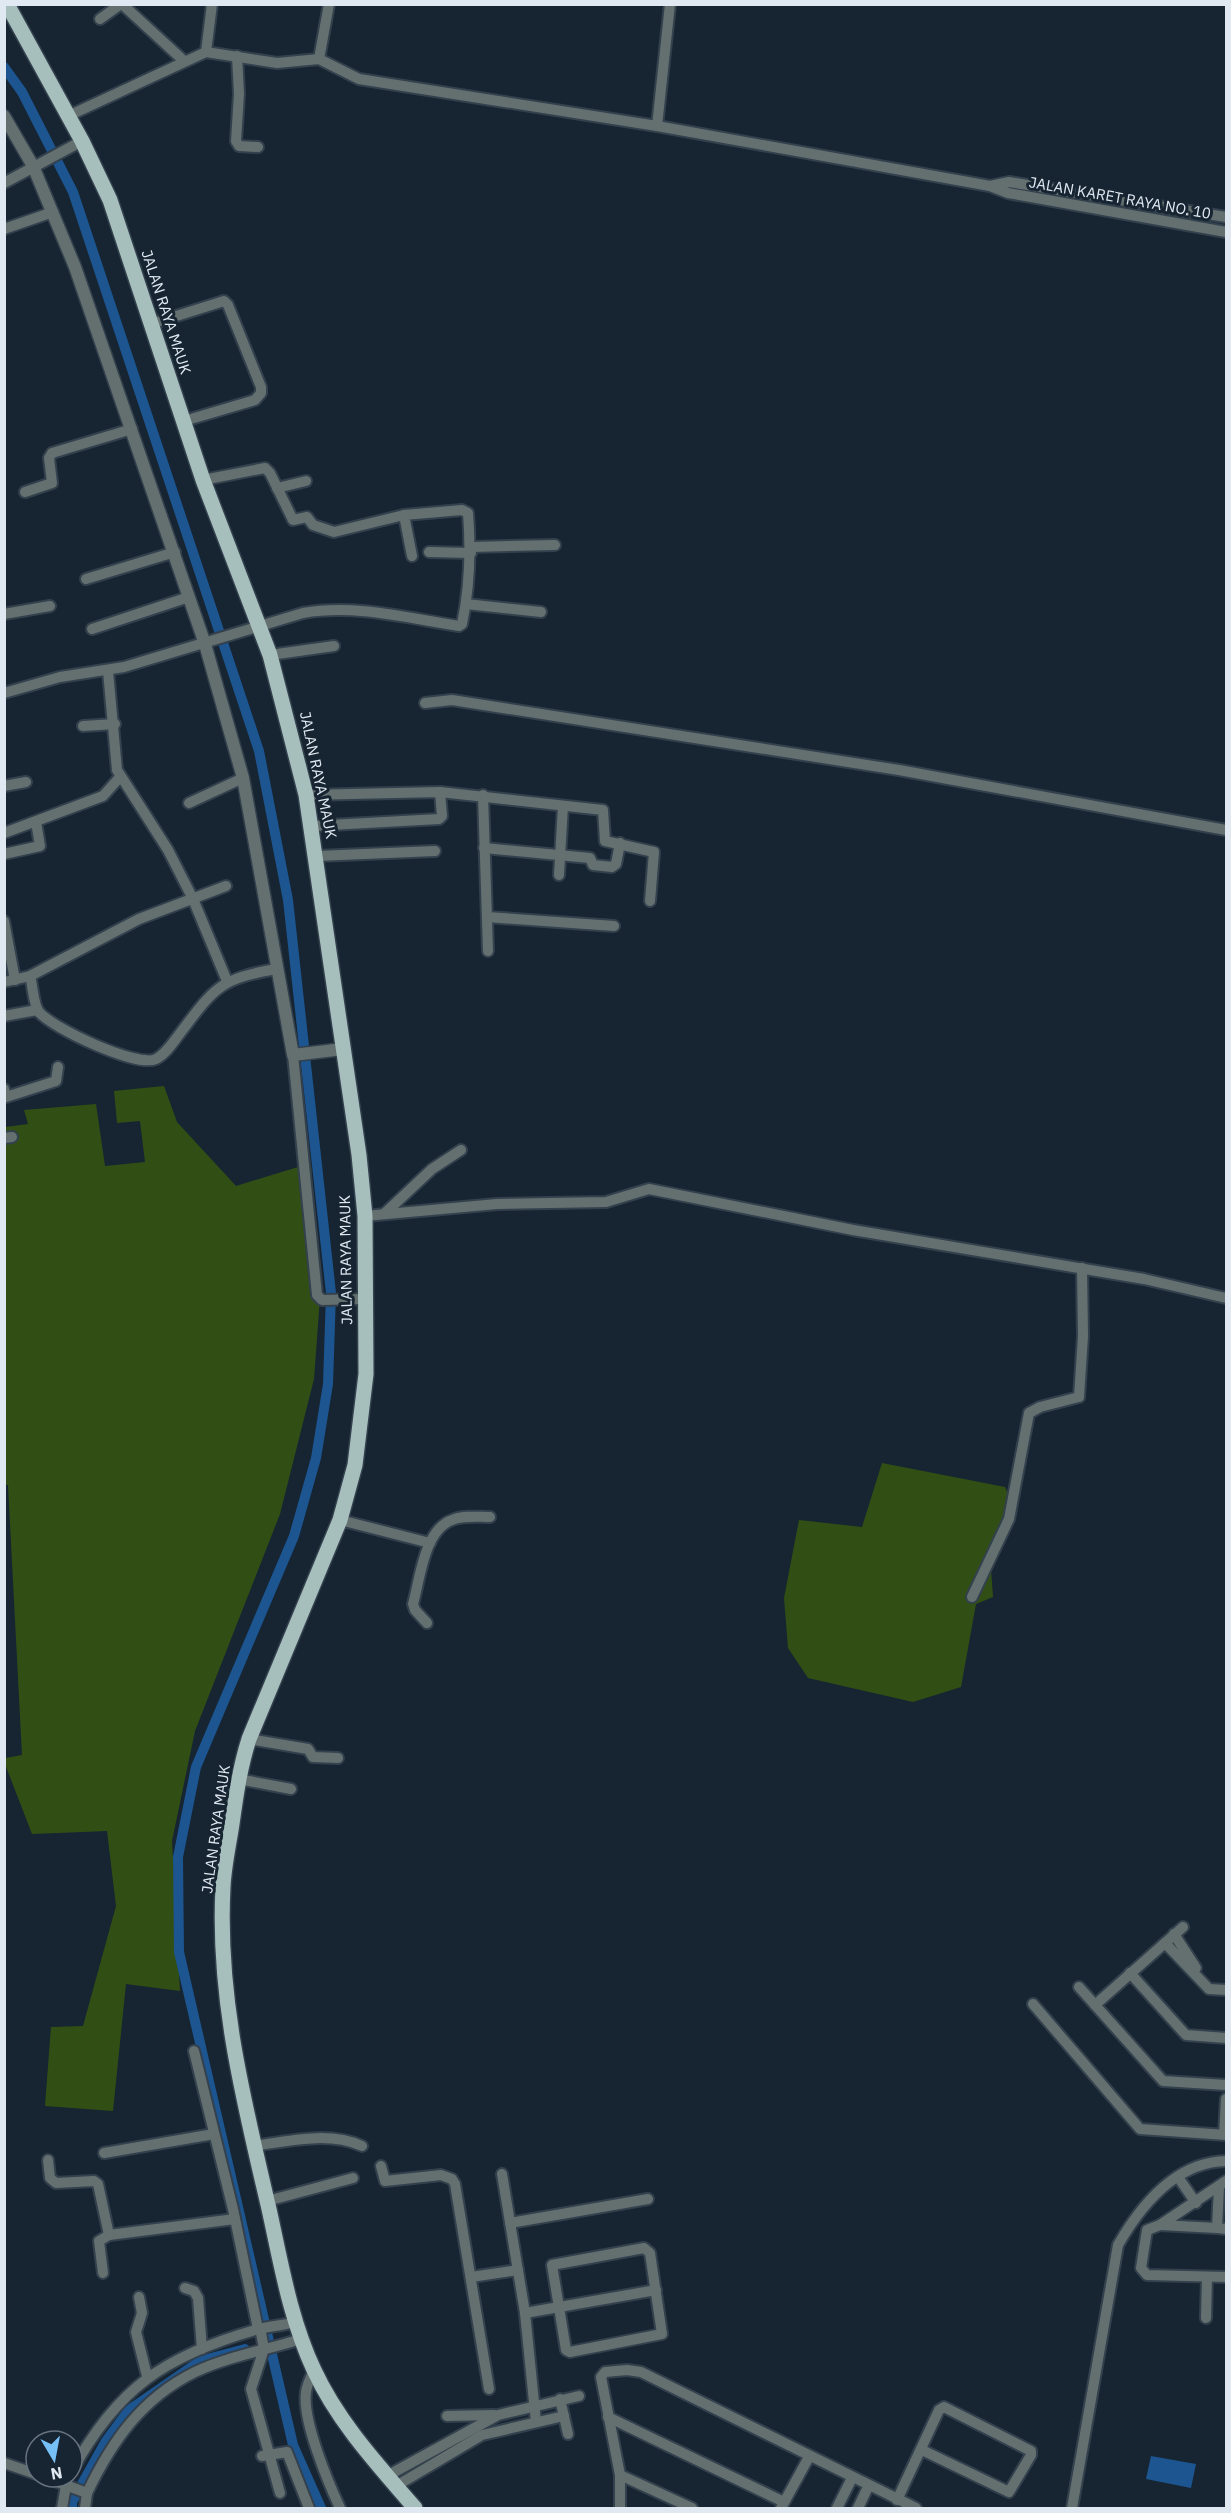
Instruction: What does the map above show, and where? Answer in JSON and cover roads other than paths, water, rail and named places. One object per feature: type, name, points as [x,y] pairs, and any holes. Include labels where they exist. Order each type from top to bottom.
[{"type":"main road","name":"JALAN RAYA MAUK","points":[[7,4],[68,116],[79,143],[110,200],[203,480],[256,628],[270,655],[306,795],[317,856],[338,1050],[359,1155],[365,1216],[361,1299],[366,1374],[359,1440],[348,1497],[249,1739],[238,1779],[223,1886],[224,1951],[230,2027],[296,2341],[336,2410],[415,2508]]},
{"type":"street","points":[[100,19],[121,4],[184,61]]},
{"type":"street","points":[[206,52],[212,4]]},
{"type":"street","points":[[319,59],[329,4]]},
{"type":"street","points":[[657,126],[669,4]]},
{"type":"street","points":[[68,116],[206,52],[277,63],[319,59],[359,80],[657,126],[1008,188]]},
{"type":"street","points":[[237,56],[239,94],[236,141],[239,146],[258,147]]},
{"type":"street","points":[[4,116],[36,165],[132,429],[189,597],[208,643],[243,778],[276,969],[296,1055],[317,1295],[319,1299],[326,1301],[361,1299]]},
{"type":"street","points":[[4,183],[79,143]]},
{"type":"street","name":"JALAN KARET RAYA NO. 10","points":[[1008,188],[1227,217]]},
{"type":"street","name":"JALAN KARET RAYA NO. 10","points":[[1008,188],[1227,232]]},
{"type":"street","points":[[4,229],[53,212]]},
{"type":"street","points":[[151,324],[224,301],[228,305],[261,387],[261,393],[255,400],[184,421]]},
{"type":"street","points":[[25,492],[51,484],[49,458],[52,453],[132,429]]},
{"type":"street","points":[[4,693],[60,677],[108,670],[208,643],[303,613],[352,609],[459,626],[462,624],[471,550],[465,511],[405,515],[334,532],[313,525],[307,517],[293,520],[268,469],[262,467],[203,480]]},
{"type":"street","points":[[277,488],[306,481]]},
{"type":"street","points":[[405,515],[412,556]]},
{"type":"street","points":[[429,552],[555,545]]},
{"type":"street","points":[[86,579],[175,552]]},
{"type":"street","points":[[92,629],[189,597]]},
{"type":"street","points":[[466,604],[541,612]]},
{"type":"street","points":[[4,614],[50,606]]},
{"type":"street","points":[[270,655],[334,646]]},
{"type":"street","points":[[108,670],[115,724],[116,761],[120,777],[168,850],[193,899],[227,981]]},
{"type":"street","points":[[425,702],[452,699],[899,770],[1227,830]]},
{"type":"street","points":[[83,726],[115,724]]},
{"type":"street","points":[[4,833],[103,796],[113,788],[120,777]]},
{"type":"street","points":[[189,803],[243,778]]},
{"type":"street","points":[[4,786],[26,782]]},
{"type":"street","points":[[306,795],[440,792],[603,810],[603,839],[654,852],[650,901]]},
{"type":"street","points":[[312,826],[439,819],[442,816],[440,792]]},
{"type":"street","points":[[483,795],[488,951]]},
{"type":"street","points":[[559,875],[563,806]]},
{"type":"street","points":[[4,854],[40,846],[36,822]]},
{"type":"street","points":[[484,848],[590,858],[593,866],[613,866],[620,843]]},
{"type":"street","points":[[317,856],[435,851]]},
{"type":"street","points":[[4,921],[10,981],[30,976],[139,920],[226,886]]},
{"type":"street","points":[[487,917],[614,926]]},
{"type":"street","points":[[30,976],[38,1010],[48,1020],[111,1051],[147,1061],[154,1060],[172,1045],[199,1008],[227,981],[276,969]]},
{"type":"street","points":[[4,1016],[38,1010]]},
{"type":"street","points":[[296,1055],[338,1050]]},
{"type":"street","points":[[5,1093],[56,1081],[58,1067]]},
{"type":"street","points":[[384,1214],[432,1169],[461,1150]]},
{"type":"street","points":[[365,1216],[497,1204],[606,1202],[649,1189],[853,1230],[1144,1279],[1227,1298]]},
{"type":"street","points":[[972,1597],[1009,1519],[1029,1413],[1040,1407],[1079,1397],[1082,1269]]},
{"type":"street","points":[[427,1623],[415,1610],[413,1604],[430,1543],[440,1527],[454,1519],[490,1517]]},
{"type":"street","points":[[340,1520],[430,1543]]},
{"type":"street","points":[[249,1739],[308,1749],[313,1757],[338,1758]]},
{"type":"street","points":[[238,1779],[291,1789]]},
{"type":"street","points":[[1095,2005],[1178,1930],[1209,1989]]},
{"type":"street","points":[[1165,1943],[1209,1989],[1227,1990]]},
{"type":"street","points":[[1130,1973],[1186,2035],[1227,2038]]},
{"type":"street","points":[[1079,1987],[1163,2081],[1227,2085]]},
{"type":"street","points":[[1032,2004],[1140,2129],[1225,2134],[1227,2098]]},
{"type":"street","points":[[194,2051],[265,2348],[251,2389],[266,2455],[280,2493]]},
{"type":"street","points":[[104,2153],[214,2134]]},
{"type":"street","points":[[254,2146],[309,2138],[351,2141],[362,2146]]},
{"type":"street","points":[[48,2160],[50,2178],[56,2183],[98,2184],[109,2235]]},
{"type":"street","points":[[1072,2508],[1118,2244],[1137,2213],[1178,2177],[1194,2167],[1227,2161]]},
{"type":"street","points":[[381,2166],[385,2181],[441,2175],[452,2179],[489,2389]]},
{"type":"street","points":[[502,2174],[525,2313],[536,2422]]},
{"type":"street","points":[[1178,2177],[1196,2203]]},
{"type":"street","points":[[267,2201],[353,2178]]},
{"type":"street","points":[[1223,2184],[1160,2225],[1147,2230],[1141,2268],[1147,2275],[1227,2277]]},
{"type":"street","points":[[1160,2225],[1222,2229],[1223,2184]]},
{"type":"street","points":[[510,2223],[648,2199]]},
{"type":"street","points":[[103,2273],[99,2241],[109,2235],[235,2219]]},
{"type":"street","points":[[644,2248],[650,2253],[664,2331],[659,2337],[570,2352],[565,2346],[558,2307],[550,2268],[556,2263],[644,2248]]},
{"type":"street","points":[[471,2277],[518,2270]]},
{"type":"street","points":[[1206,2318],[1207,2277]]},
{"type":"street","points":[[185,2288],[194,2290],[198,2298],[202,2349]]},
{"type":"street","points":[[525,2313],[656,2290]]},
{"type":"street","points":[[139,2297],[142,2313],[136,2332],[147,2376]]},
{"type":"street","points":[[84,2449],[111,2412],[147,2376],[167,2363],[260,2330],[292,2323]]},
{"type":"street","points":[[85,2508],[85,2492],[106,2453],[131,2419],[162,2392],[196,2372],[265,2348],[296,2341]]},
{"type":"street","points":[[314,2370],[307,2387],[306,2400],[312,2433],[340,2508]]},
{"type":"street","points":[[620,2508],[620,2475],[602,2374],[635,2370],[868,2487],[916,2508]]},
{"type":"street","points":[[447,2416],[498,2415],[535,2404],[579,2396]]},
{"type":"street","points":[[560,2399],[568,2434]]},
{"type":"street","points":[[897,2500],[939,2410],[944,2407],[1031,2451],[1031,2455],[1009,2492],[922,2450]]},
{"type":"street","points":[[392,2481],[480,2430],[498,2415]]},
{"type":"street","points":[[480,2430],[564,2416]]},
{"type":"street","points":[[608,2417],[783,2505],[809,2457]]},
{"type":"street","points":[[266,2455],[283,2451],[288,2453],[309,2508]]},
{"type":"street","points":[[4,2463],[24,2470]]},
{"type":"street","points":[[620,2475],[692,2508]]},
{"type":"street","points":[[837,2508],[852,2478]]},
{"type":"street","points":[[858,2508],[868,2487]]},
{"type":"street","points":[[62,2508],[66,2489]]},
{"type":"street","points":[[80,2489],[85,2492]]},
{"type":"water","points":[[1151,2456],[1196,2464],[1191,2488],[1146,2479]]},
{"type":"waterway","points":[[4,67],[22,92],[73,192],[259,751],[288,900],[331,1293],[328,1384],[316,1458],[294,1536],[196,1767],[178,1857],[179,1952],[293,2445],[321,2508]]},
{"type":"waterway","points":[[72,2508],[72,2502],[106,2441],[129,2410],[200,2361],[245,2349]]}]
